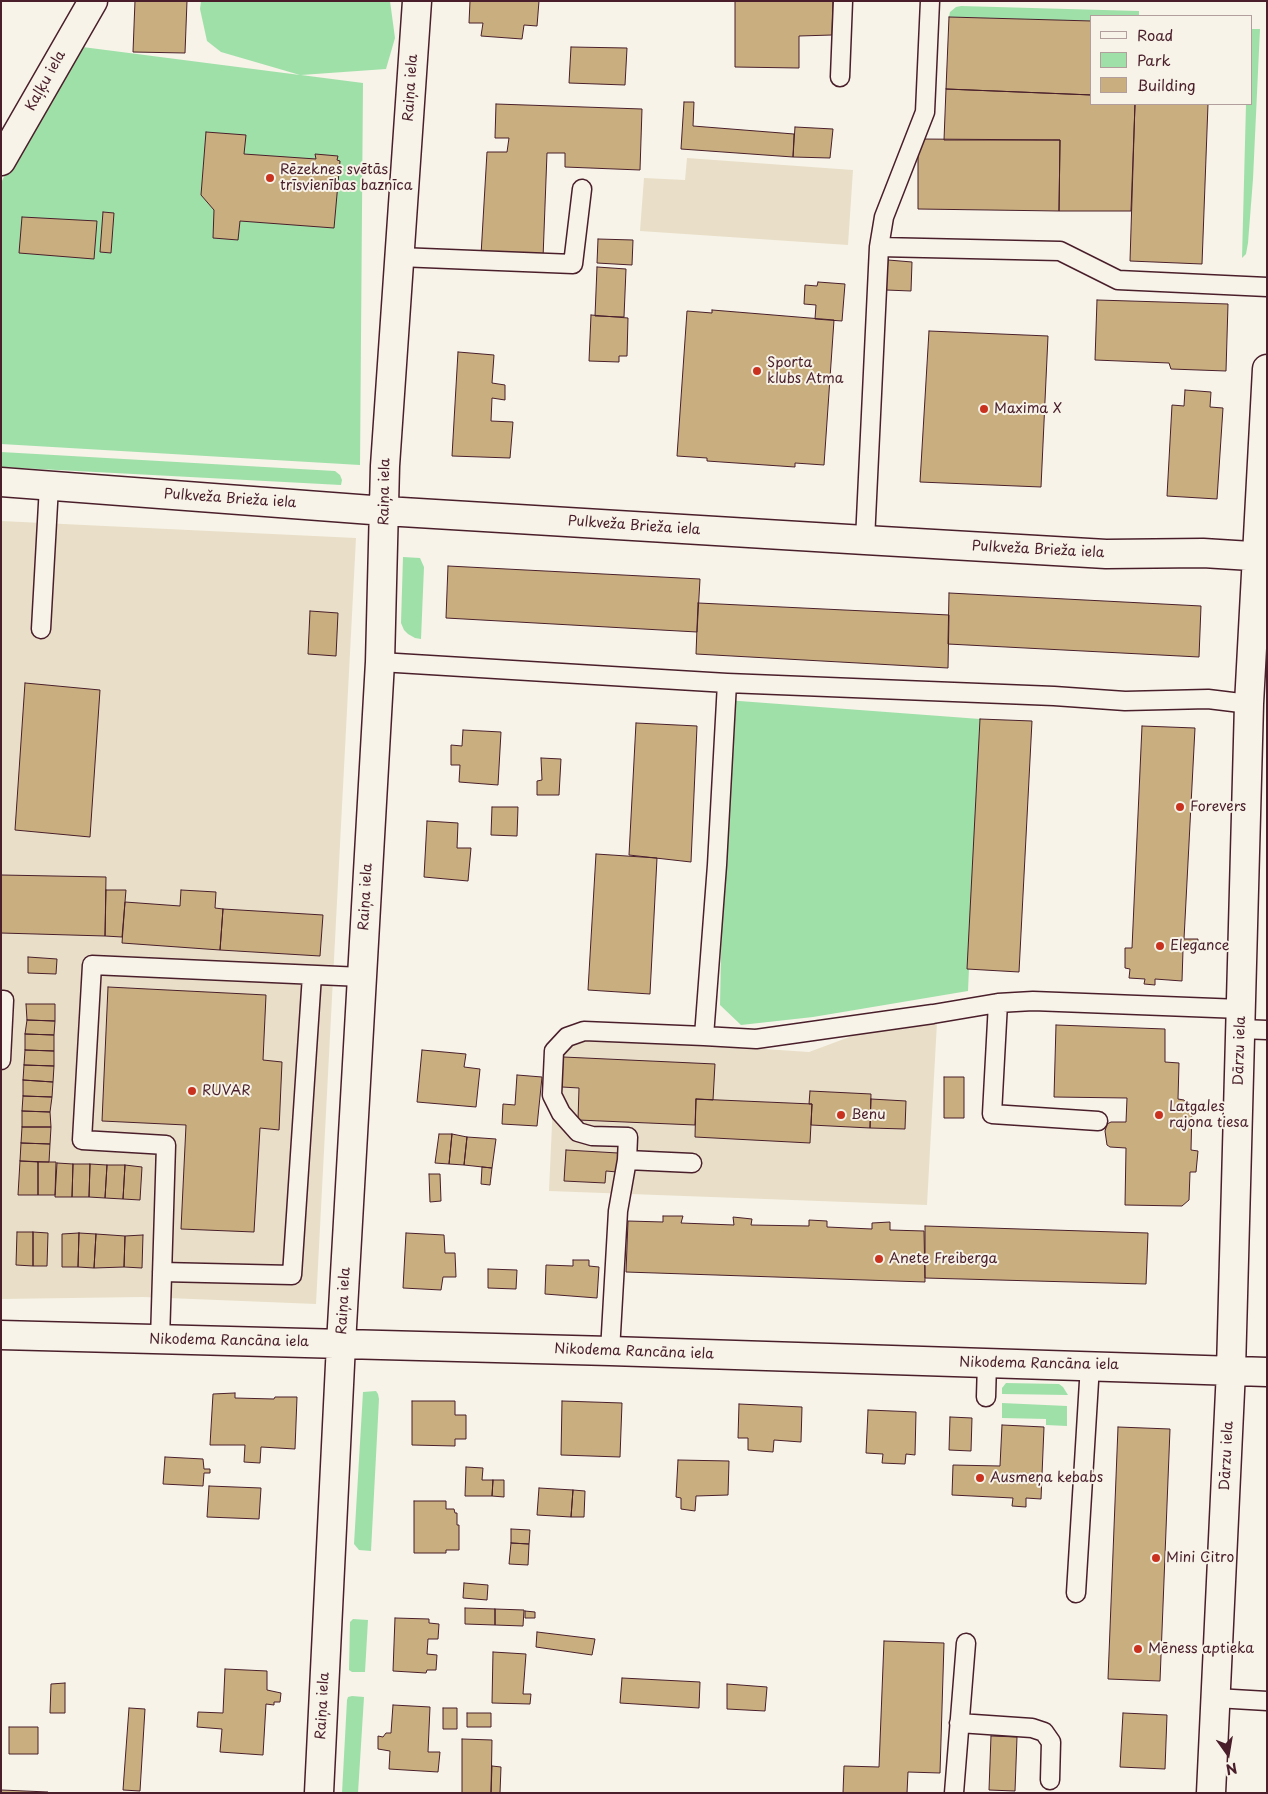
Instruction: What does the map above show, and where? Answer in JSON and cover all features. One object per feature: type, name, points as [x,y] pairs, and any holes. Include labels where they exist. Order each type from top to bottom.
[{"type":"street","name":"Kaļķu iela","points":[[1,160],[93,1]]},
{"type":"street","name":"Raiņa iela","points":[[319,1793],[341,1344],[380,662],[385,466],[416,1]]},
{"type":"street","name":"Dārzu iela","points":[[1211,1793],[1250,1023],[1249,704],[1262,556],[1267,369]]},
{"type":"street","name":"Pulkveža Brieža iela","points":[[1,482],[385,511],[865,540],[1106,554],[1203,553],[1262,556]]},
{"type":"street","name":"Nikodema Rancāna iela","points":[[1,1335],[1090,1365],[1267,1372]]},
{"type":"lane","points":[[840,77],[843,1]]},
{"type":"lane","points":[[865,540],[878,247],[884,217],[925,112],[930,1]]},
{"type":"lane","points":[[400,257],[573,264],[582,189]]},
{"type":"lane","points":[[878,247],[1060,250],[1118,280],[1267,287]]},
{"type":"lane","points":[[41,629],[49,486]]},
{"type":"lane","points":[[380,662],[727,683],[1054,696],[1125,701],[1208,699],[1249,704]]},
{"type":"lane","points":[[704,1036],[717,865],[727,683]]},
{"type":"lane","points":[[160,1340],[166,1144],[82,1140],[92,965],[362,977]]},
{"type":"lane","points":[[162,1272],[292,1275],[312,975]]},
{"type":"lane","points":[[1,1000],[4,1000],[1,1060]]},
{"type":"lane","points":[[610,1351],[618,1211],[627,1160],[628,1137],[592,1136],[578,1132],[561,1113],[552,1095],[554,1051],[567,1037],[584,1031],[756,1039],[998,1003],[1033,1001],[1250,1023]]},
{"type":"lane","points":[[998,1003],[992,1114],[1098,1121]]},
{"type":"lane","points":[[627,1160],[692,1164]]},
{"type":"lane","points":[[986,1397],[987,1363]]},
{"type":"lane","points":[[1076,1593],[1090,1365]]},
{"type":"lane","points":[[954,1793],[966,1643]]},
{"type":"lane","points":[[1216,1698],[1267,1701]]},
{"type":"lane","points":[[959,1722],[1032,1728],[1044,1732],[1051,1742],[1050,1780]]},
{"type":"shaded area","points":[[687,158],[853,170],[848,245],[640,231],[644,178],[685,180]]},
{"type":"shaded area","points":[[1,521],[356,538],[316,1304],[143,1297],[1,1299]]},
{"type":"shaded area","points":[[938,1004],[927,1205],[549,1191],[556,1035],[809,1052]]},
{"type":"green space","points":[[201,1],[390,1],[395,38],[386,69],[301,75],[363,83],[360,465],[1,444],[1,183],[67,45],[300,75],[221,52],[207,41],[200,9]]},
{"type":"green space","points":[[956,7],[1139,11],[1139,15],[1090,15],[1090,21],[949,17],[950,12]]},
{"type":"green space","points":[[1253,29],[1260,29],[1248,243],[1246,254],[1242,258],[1246,105],[1253,105]]},
{"type":"green space","points":[[1,452],[335,471],[342,480],[341,485],[1,467]]},
{"type":"green space","points":[[403,557],[420,558],[424,567],[421,639],[408,634],[401,623]]},
{"type":"green space","points":[[726,700],[980,719],[968,991],[813,1017],[741,1025],[720,1005]]},
{"type":"green space","points":[[1006,1383],[1059,1384],[1068,1395],[1002,1394],[1002,1388]]},
{"type":"green space","points":[[376,1391],[379,1399],[371,1551],[359,1550],[354,1544],[363,1392]]},
{"type":"green space","points":[[1002,1403],[1067,1406],[1067,1426],[1046,1425],[1046,1419],[1002,1418]]},
{"type":"green space","points":[[353,1619],[368,1620],[365,1672],[352,1672],[349,1670],[350,1622]]},
{"type":"green space","points":[[348,1697],[364,1697],[358,1793],[342,1793],[347,1700]]},
{"type":"building","points":[[135,1],[187,1],[185,53],[133,52]]},
{"type":"building","points":[[470,1],[539,1],[537,26],[524,25],[522,39],[481,36],[483,23],[469,23]]},
{"type":"building","points":[[735,1],[833,1],[832,35],[799,36],[799,68],[735,67]]},
{"type":"building","points":[[949,17],[1090,21],[1090,95],[946,89]]},
{"type":"building","points":[[571,47],[627,48],[625,85],[569,83]]},
{"type":"building","points":[[946,89],[1090,95],[1090,105],[1135,105],[1131,211],[1059,211],[1060,140],[944,140]]},
{"type":"building","points":[[684,102],[694,102],[693,126],[794,134],[793,157],[681,149]]},
{"type":"building","points":[[496,104],[642,109],[640,170],[565,167],[565,153],[547,153],[543,258],[481,255],[487,152],[507,152],[509,138],[495,138]]},
{"type":"building","points":[[1135,105],[1208,105],[1202,264],[1130,261]]},
{"type":"building","points":[[795,127],[833,129],[830,158],[793,157]]},
{"type":"building","name":"Rēzeknes svētās trīsvienības baznīca","points":[[206,132],[246,135],[244,154],[316,159],[315,154],[338,156],[337,160],[340,161],[334,228],[240,221],[238,240],[213,238],[214,210],[201,195]]},
{"type":"building","points":[[918,139],[1060,140],[1059,211],[918,209]]},
{"type":"building","points":[[103,212],[114,213],[111,253],[100,252]]},
{"type":"building","points":[[22,217],[97,221],[94,259],[19,253]]},
{"type":"building","points":[[598,239],[633,240],[632,265],[597,263]]},
{"type":"building","points":[[888,260],[912,262],[911,291],[886,290]]},
{"type":"building","points":[[597,267],[626,269],[624,317],[595,316]]},
{"type":"building","points":[[818,282],[845,284],[842,321],[815,319],[816,305],[804,304],[805,285],[817,286]]},
{"type":"building","points":[[1097,300],[1228,304],[1226,371],[1171,369],[1169,363],[1095,360]]},
{"type":"building","name":"Sporta klubs Atma","points":[[712,310],[834,320],[824,465],[795,463],[795,467],[707,461],[707,458],[677,456],[687,311],[712,313]]},
{"type":"building","points":[[591,315],[628,318],[627,356],[619,356],[619,362],[589,361]]},
{"type":"building","name":"Maxima X","points":[[929,331],[1048,336],[1041,487],[920,482]]},
{"type":"building","points":[[458,352],[494,355],[492,383],[505,385],[505,400],[492,398],[491,421],[513,422],[510,458],[452,456]]},
{"type":"building","points":[[1185,390],[1211,392],[1210,407],[1223,408],[1217,499],[1167,496],[1172,405],[1184,406]]},
{"type":"building","points":[[448,566],[700,579],[697,632],[446,618]]},
{"type":"building","points":[[949,593],[1201,606],[1199,657],[948,644]]},
{"type":"building","points":[[698,603],[949,615],[948,668],[696,654]]},
{"type":"building","points":[[310,611],[338,613],[336,656],[308,654]]},
{"type":"building","points":[[25,683],[100,690],[90,837],[15,830]]},
{"type":"building","points":[[980,719],[1032,721],[1019,972],[967,969]]},
{"type":"building","points":[[636,723],[697,726],[691,862],[629,855]]},
{"type":"building","points":[[1142,726],[1195,728],[1184,939],[1198,939],[1197,950],[1183,950],[1182,981],[1155,979],[1155,985],[1144,984],[1145,979],[1129,978],[1130,969],[1125,968],[1125,948],[1132,948]]},
{"type":"building","points":[[463,730],[501,732],[498,785],[459,782],[460,765],[451,765],[451,745],[462,746]]},
{"type":"building","points":[[541,758],[561,759],[559,795],[537,795],[537,781],[542,780]]},
{"type":"building","points":[[492,807],[518,807],[517,836],[491,835]]},
{"type":"building","points":[[427,821],[458,823],[457,848],[471,848],[468,881],[424,877]]},
{"type":"building","points":[[596,854],[657,858],[650,994],[588,990]]},
{"type":"building","points":[[1,875],[106,877],[105,936],[1,933]]},
{"type":"building","points":[[106,890],[126,890],[122,937],[105,936]]},
{"type":"building","points":[[181,890],[216,892],[215,908],[223,909],[220,950],[122,943],[125,902],[180,906]]},
{"type":"building","points":[[223,909],[323,915],[320,956],[220,950]]},
{"type":"building","points":[[28,957],[57,959],[56,974],[28,973]]},
{"type":"building","name":"RUVAR","points":[[108,987],[266,995],[263,1060],[282,1062],[279,1130],[260,1128],[254,1232],[181,1229],[186,1125],[102,1121]]},
{"type":"building","points":[[26,1004],[55,1004],[55,1021],[27,1020]]},
{"type":"building","points":[[27,1020],[55,1021],[54,1035],[25,1034]]},
{"type":"building","name":"Latgales rajona tiesa","points":[[1056,1025],[1165,1029],[1165,1062],[1179,1063],[1178,1099],[1184,1100],[1192,1108],[1191,1150],[1198,1151],[1196,1172],[1190,1172],[1189,1200],[1182,1206],[1125,1205],[1126,1148],[1110,1147],[1107,1145],[1105,1131],[1107,1124],[1111,1122],[1126,1122],[1127,1098],[1054,1097]]},
{"type":"building","points":[[25,1034],[54,1035],[54,1051],[25,1050]]},
{"type":"building","points":[[25,1050],[54,1051],[54,1066],[24,1065]]},
{"type":"building","points":[[422,1050],[466,1054],[464,1067],[480,1069],[476,1107],[417,1102]]},
{"type":"building","points":[[563,1057],[715,1064],[713,1100],[696,1099],[695,1125],[578,1120],[579,1088],[562,1087]]},
{"type":"building","points":[[24,1065],[54,1066],[53,1082],[23,1080]]},
{"type":"building","points":[[517,1075],[542,1077],[537,1126],[502,1124],[503,1104],[515,1105]]},
{"type":"building","points":[[944,1077],[964,1077],[964,1118],[944,1118]]},
{"type":"building","points":[[23,1080],[53,1082],[52,1097],[23,1096]]},
{"type":"building","name":"Benu","points":[[810,1091],[871,1094],[870,1128],[811,1125],[812,1104],[809,1104]]},
{"type":"building","points":[[23,1096],[52,1097],[50,1112],[22,1111]]},
{"type":"building","points":[[696,1099],[812,1104],[810,1143],[695,1137]]},
{"type":"building","points":[[871,1099],[906,1101],[905,1129],[870,1128]]},
{"type":"building","points":[[22,1111],[50,1112],[51,1127],[22,1127]]},
{"type":"building","points":[[22,1127],[51,1127],[50,1144],[21,1143]]},
{"type":"building","points":[[439,1134],[452,1134],[449,1164],[435,1163]]},
{"type":"building","points":[[452,1134],[467,1137],[464,1165],[449,1164]]},
{"type":"building","points":[[467,1137],[496,1139],[492,1168],[464,1165]]},
{"type":"building","points":[[21,1143],[50,1144],[49,1162],[20,1161]]},
{"type":"building","points":[[566,1150],[618,1153],[617,1172],[606,1171],[605,1183],[564,1181]]},
{"type":"building","points":[[20,1161],[38,1162],[38,1195],[18,1195]]},
{"type":"building","points":[[38,1162],[56,1162],[55,1195],[38,1195]]},
{"type":"building","points":[[57,1163],[73,1164],[72,1197],[55,1197]]},
{"type":"building","points":[[73,1164],[90,1164],[89,1197],[72,1197]]},
{"type":"building","points":[[90,1164],[107,1165],[105,1198],[89,1197]]},
{"type":"building","points":[[107,1165],[125,1165],[123,1199],[105,1198]]},
{"type":"building","points":[[125,1165],[142,1167],[140,1200],[123,1199]]},
{"type":"building","points":[[482,1167],[492,1168],[490,1185],[481,1184]]},
{"type":"building","points":[[429,1174],[440,1174],[441,1201],[430,1202]]},
{"type":"building","points":[[663,1216],[683,1216],[681,1223],[734,1225],[733,1217],[752,1219],[751,1225],[809,1226],[809,1220],[827,1221],[827,1227],[872,1229],[872,1223],[890,1222],[890,1230],[924,1231],[925,1282],[626,1272],[628,1221],[663,1222]]},
{"type":"building","points":[[925,1226],[1148,1233],[1146,1284],[925,1278]]},
{"type":"building","points":[[17,1232],[33,1232],[33,1266],[16,1265]]},
{"type":"building","points":[[33,1232],[48,1233],[47,1266],[33,1266]]},
{"type":"building","points":[[79,1233],[78,1267],[62,1267],[62,1234]]},
{"type":"building","points":[[79,1233],[96,1234],[94,1268],[78,1267]]},
{"type":"building","points":[[406,1233],[444,1235],[445,1253],[455,1253],[456,1277],[443,1277],[441,1290],[403,1288]]},
{"type":"building","points":[[96,1234],[125,1236],[124,1267],[94,1268]]},
{"type":"building","points":[[143,1235],[142,1268],[124,1267],[125,1236]]},
{"type":"building","points":[[573,1260],[589,1260],[589,1266],[599,1267],[597,1298],[545,1294],[546,1265],[573,1266]]},
{"type":"building","points":[[488,1269],[517,1270],[516,1289],[488,1288]]},
{"type":"building","points":[[235,1393],[235,1398],[274,1399],[275,1397],[297,1397],[295,1449],[261,1447],[260,1463],[244,1462],[245,1445],[210,1445],[213,1394]]},
{"type":"building","points":[[412,1401],[455,1401],[455,1415],[466,1415],[466,1439],[455,1439],[455,1446],[412,1445]]},
{"type":"building","points":[[562,1401],[622,1403],[620,1457],[561,1455]]},
{"type":"building","points":[[739,1404],[802,1407],[801,1442],[774,1440],[773,1452],[748,1450],[748,1438],[738,1438]]},
{"type":"building","points":[[868,1410],[916,1412],[915,1455],[906,1454],[905,1464],[882,1463],[883,1454],[866,1453]]},
{"type":"building","points":[[950,1417],[972,1418],[971,1451],[949,1450]]},
{"type":"building","points":[[1002,1425],[1044,1427],[1041,1499],[1026,1498],[1026,1507],[1012,1506],[1013,1498],[952,1495],[953,1465],[1000,1466]]},
{"type":"building","points":[[1118,1427],[1170,1429],[1160,1681],[1108,1679]]},
{"type":"building","points":[[165,1457],[203,1459],[204,1469],[210,1469],[210,1473],[204,1473],[203,1486],[163,1484]]},
{"type":"building","points":[[678,1460],[729,1461],[728,1495],[696,1496],[695,1511],[681,1509],[681,1498],[676,1497]]},
{"type":"building","points":[[466,1467],[483,1468],[482,1480],[493,1480],[492,1496],[465,1496]]},
{"type":"building","points":[[493,1480],[504,1480],[504,1497],[492,1496]]},
{"type":"building","points":[[209,1486],[261,1488],[259,1519],[207,1517]]},
{"type":"building","points":[[539,1488],[573,1490],[571,1517],[537,1515]]},
{"type":"building","points":[[573,1490],[585,1491],[584,1517],[571,1517]]},
{"type":"building","points":[[414,1501],[446,1501],[446,1509],[454,1509],[455,1513],[457,1513],[457,1525],[459,1525],[459,1550],[446,1550],[446,1553],[414,1553]]},
{"type":"building","points":[[511,1529],[530,1530],[529,1544],[511,1543]]},
{"type":"building","points":[[511,1543],[529,1544],[528,1565],[509,1564]]},
{"type":"building","points":[[464,1583],[488,1585],[487,1600],[463,1598]]},
{"type":"building","points":[[465,1608],[495,1609],[495,1625],[465,1624]]},
{"type":"building","points":[[495,1609],[524,1610],[523,1626],[495,1625]]},
{"type":"building","points":[[525,1611],[535,1612],[535,1618],[525,1618]]},
{"type":"building","points":[[395,1618],[429,1619],[429,1623],[439,1624],[438,1639],[428,1639],[427,1654],[437,1655],[436,1670],[427,1670],[426,1673],[393,1671]]},
{"type":"building","points":[[537,1632],[595,1639],[592,1655],[536,1647]]},
{"type":"building","points":[[884,1641],[944,1643],[940,1773],[908,1772],[907,1793],[843,1793],[844,1766],[879,1767]]},
{"type":"building","points":[[493,1652],[526,1654],[523,1694],[531,1694],[530,1704],[492,1703]]},
{"type":"building","points":[[225,1669],[267,1671],[267,1690],[281,1693],[280,1702],[274,1702],[274,1705],[266,1704],[263,1755],[220,1752],[222,1729],[197,1727],[198,1712],[223,1713]]},
{"type":"building","points":[[622,1678],[700,1682],[699,1708],[620,1703]]},
{"type":"building","points":[[65,1683],[65,1713],[50,1713],[51,1684]]},
{"type":"building","points":[[727,1684],[767,1687],[765,1711],[727,1709]]},
{"type":"building","points":[[393,1705],[430,1707],[428,1752],[440,1752],[438,1772],[389,1769],[390,1751],[378,1749],[378,1736],[383,1737],[386,1733],[391,1733]]},
{"type":"building","points":[[129,1708],[145,1709],[140,1791],[123,1790]]},
{"type":"building","points":[[443,1708],[457,1708],[457,1729],[443,1729]]},
{"type":"building","points":[[467,1713],[491,1713],[491,1727],[467,1727]]},
{"type":"building","points":[[1123,1713],[1167,1715],[1165,1769],[1120,1767]]},
{"type":"building","points":[[9,1727],[38,1727],[38,1754],[9,1754]]},
{"type":"building","points":[[991,1736],[1017,1737],[1015,1791],[989,1790]]},
{"type":"building","points":[[462,1739],[492,1740],[491,1793],[462,1793]]},
{"type":"building","points":[[492,1766],[501,1767],[500,1793],[491,1793]]},
{"type":"building","points":[[1,1790],[48,1792],[48,1793],[1,1793]]},
{"type":"place","name":"Rēzeknes svētās trīsvienības baznīca","points":[[270,178]]},
{"type":"place","name":"Sporta klubs Atma","points":[[757,371]]},
{"type":"place","name":"Maxima X","points":[[984,409]]},
{"type":"place","name":"Forevers","points":[[1180,807]]},
{"type":"place","name":"Elegance","points":[[1160,946]]},
{"type":"place","name":"RUVAR","points":[[192,1091]]},
{"type":"place","name":"Benu","points":[[841,1115]]},
{"type":"place","name":"Latgales rajona tiesa","points":[[1159,1115]]},
{"type":"place","name":"Anete Freiberga","points":[[879,1259]]},
{"type":"place","name":"Ausmeņa kebabs","points":[[980,1478]]},
{"type":"place","name":"Mini Citro","points":[[1156,1558]]},
{"type":"place","name":"Mēness aptieka","points":[[1138,1649]]}]
